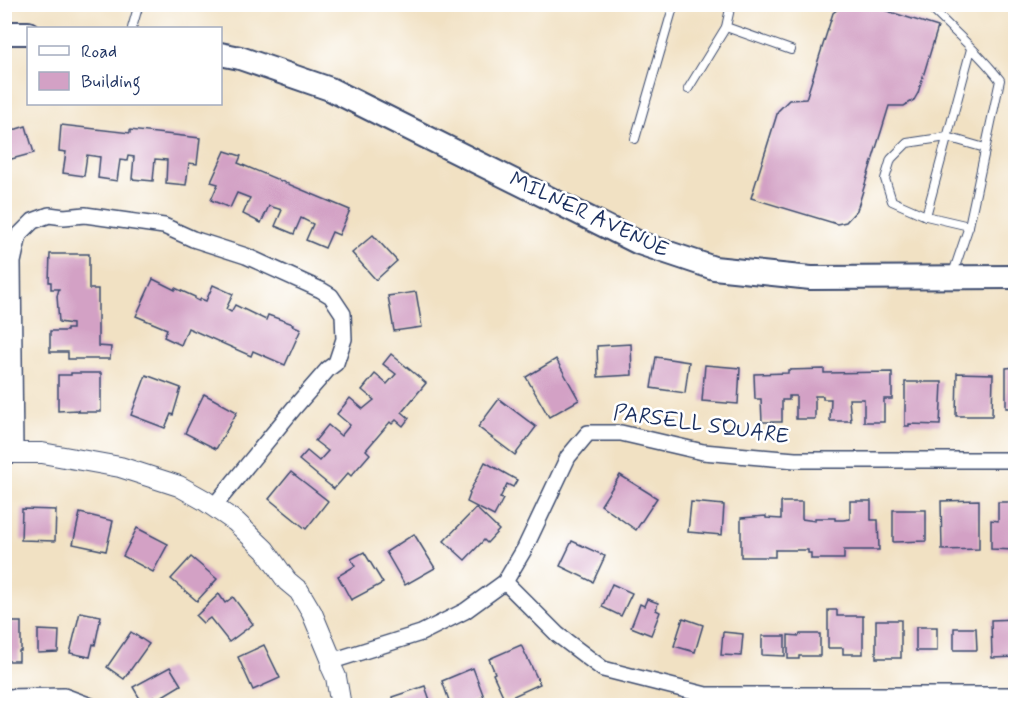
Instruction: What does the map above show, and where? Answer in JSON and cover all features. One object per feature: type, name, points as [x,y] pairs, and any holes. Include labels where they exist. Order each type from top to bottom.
[{"type":"main road","points":[[4,33],[27,33]]},
{"type":"main road","name":"MILNER AVENUE","points":[[222,54],[240,58],[330,89],[639,243],[714,268],[811,278],[1016,277]]},
{"type":"street","points":[[214,506],[294,408],[336,363],[344,339],[343,314],[331,296],[321,290],[246,256],[193,239],[164,226],[85,215],[64,217],[49,215],[33,221],[19,235],[13,262],[10,453],[42,453],[120,467],[180,486],[236,522],[265,550],[287,581],[299,591],[312,613],[332,661],[330,666],[336,677],[341,705]]},
{"type":"street","name":"PARSELL SQUARE","points":[[332,661],[421,633],[465,611],[505,582],[525,548],[568,457],[588,434],[621,433],[703,452],[795,460],[1016,460]]},
{"type":"street","points":[[505,582],[558,635],[603,669],[681,690],[706,695],[958,700],[1016,695]]},
{"type":"street","points":[[4,697],[64,696],[91,705]]},
{"type":"lane","points":[[132,27],[139,4]]},
{"type":"lane","points":[[635,139],[674,4]]},
{"type":"lane","points":[[688,89],[726,27],[731,4]]},
{"type":"lane","points":[[927,4],[986,61],[1000,80],[969,226],[951,277]]},
{"type":"lane","points":[[726,27],[791,50]]},
{"type":"lane","points":[[926,216],[971,49]]},
{"type":"lane","points":[[969,226],[926,216],[892,201],[885,179],[891,159],[907,143],[947,137],[985,148]]},
{"type":"building","points":[[844,4],[865,4],[938,27],[918,93],[914,100],[904,106],[889,106],[857,210],[846,222],[837,224],[751,198],[778,111],[789,100],[806,99],[833,13]]},
{"type":"building","points":[[61,125],[200,138],[197,164],[189,163],[186,185],[166,183],[167,160],[155,159],[153,181],[132,179],[134,157],[128,156],[127,161],[120,160],[117,181],[98,178],[100,157],[87,155],[84,176],[63,173],[66,152],[59,151]]},
{"type":"building","points":[[26,126],[34,153],[4,161],[4,133]]},
{"type":"building","points":[[225,151],[241,156],[238,163],[350,210],[339,235],[332,232],[325,248],[306,240],[313,224],[301,218],[294,234],[275,226],[282,210],[269,206],[261,223],[243,214],[250,198],[237,193],[230,208],[211,200],[218,184],[211,182]]},
{"type":"building","points":[[373,235],[397,261],[376,280],[352,253]]},
{"type":"building","points":[[50,254],[89,254],[89,289],[98,289],[98,346],[111,347],[110,359],[68,359],[68,352],[50,352],[50,331],[67,331],[67,329],[72,329],[72,324],[59,322],[57,296],[59,289],[51,289],[51,282],[49,282]]},
{"type":"building","points":[[153,279],[195,297],[199,301],[201,299],[206,301],[213,285],[233,294],[226,309],[231,312],[235,305],[266,320],[268,315],[301,329],[285,365],[253,351],[251,356],[188,328],[181,345],[164,337],[167,329],[136,316]]},
{"type":"building","points":[[416,292],[422,327],[394,331],[388,296]]},
{"type":"building","points":[[631,344],[632,375],[598,377],[597,346]]},
{"type":"building","points":[[391,354],[426,383],[402,412],[409,418],[403,426],[396,420],[392,424],[390,422],[366,450],[370,454],[351,476],[348,473],[334,489],[299,460],[307,451],[319,461],[328,451],[315,441],[328,425],[341,436],[350,425],[337,414],[350,398],[363,409],[374,400],[362,390],[375,374],[387,384],[396,374],[383,364]]},
{"type":"building","points":[[656,357],[689,362],[685,393],[651,388]]},
{"type":"building","points":[[556,359],[579,400],[549,417],[526,377]]},
{"type":"building","points":[[705,365],[740,368],[738,404],[702,401]]},
{"type":"building","points":[[1016,367],[1016,408],[1006,408],[1006,368]]},
{"type":"building","points":[[824,369],[824,373],[892,372],[892,399],[884,399],[884,422],[864,422],[864,399],[849,399],[851,421],[830,421],[831,399],[823,399],[823,396],[815,396],[815,419],[796,419],[796,396],[789,396],[789,400],[782,400],[782,422],[762,422],[761,399],[755,399],[754,374]]},
{"type":"building","points":[[71,373],[101,373],[101,412],[58,411],[58,375],[71,375]]},
{"type":"building","points":[[957,373],[993,374],[992,416],[956,416]]},
{"type":"building","points":[[146,375],[181,388],[173,415],[171,414],[165,428],[131,415]]},
{"type":"building","points":[[905,382],[942,382],[940,425],[909,424],[905,426]]},
{"type":"building","points":[[204,394],[237,412],[216,449],[185,433]]},
{"type":"building","points":[[499,399],[536,427],[515,455],[478,427]]},
{"type":"building","points":[[485,462],[517,480],[513,487],[507,484],[500,498],[503,499],[494,516],[467,502],[469,493]]},
{"type":"building","points":[[291,472],[328,501],[306,529],[269,499]]},
{"type":"building","points":[[620,475],[657,498],[636,530],[601,505]]},
{"type":"building","points":[[979,500],[979,549],[942,550],[941,501]]},
{"type":"building","points":[[850,501],[871,501],[871,520],[878,520],[879,550],[844,550],[844,559],[811,559],[811,553],[808,553],[808,550],[775,550],[775,557],[741,557],[741,518],[766,516],[766,518],[781,519],[781,502],[802,502],[802,519],[815,521],[815,518],[850,519]]},
{"type":"building","points":[[691,502],[724,505],[722,535],[688,532]]},
{"type":"building","points":[[998,502],[1016,502],[1016,550],[991,549],[991,520],[998,521]]},
{"type":"building","points":[[476,508],[499,530],[487,543],[484,540],[465,560],[444,541]]},
{"type":"building","points":[[22,509],[56,510],[55,541],[21,540]]},
{"type":"building","points":[[893,510],[926,510],[926,541],[893,542]]},
{"type":"building","points":[[80,513],[113,521],[106,551],[73,544]]},
{"type":"building","points":[[137,528],[168,544],[153,572],[123,556]]},
{"type":"building","points":[[414,534],[435,568],[405,585],[386,552]]},
{"type":"building","points":[[572,541],[605,556],[593,582],[560,566]]},
{"type":"building","points":[[364,552],[383,583],[351,600],[338,576],[355,566],[351,559]]},
{"type":"building","points":[[191,557],[217,579],[197,601],[171,579]]},
{"type":"building","points":[[612,584],[632,593],[621,616],[602,607]]},
{"type":"building","points":[[219,594],[225,603],[233,597],[253,624],[229,642],[210,618],[203,623],[196,616]]},
{"type":"building","points":[[647,599],[658,603],[656,610],[660,612],[651,635],[631,627],[640,604],[644,606]]},
{"type":"building","points":[[828,610],[837,610],[837,616],[863,616],[863,654],[843,654],[843,648],[828,648]]},
{"type":"building","points":[[80,612],[101,616],[90,657],[70,653]]},
{"type":"building","points":[[683,618],[703,625],[695,652],[674,646]]},
{"type":"building","points":[[1016,619],[1016,657],[992,658],[991,620]]},
{"type":"building","points":[[876,620],[901,620],[901,658],[876,658]]},
{"type":"building","points":[[4,622],[21,622],[19,661],[4,661]]},
{"type":"building","points":[[916,627],[937,627],[937,651],[916,651]]},
{"type":"building","points":[[954,628],[976,628],[977,650],[954,650]]},
{"type":"building","points":[[38,630],[59,631],[58,652],[38,653]]},
{"type":"building","points":[[131,632],[149,644],[124,679],[107,667]]},
{"type":"building","points":[[723,632],[743,634],[741,656],[721,655]]},
{"type":"building","points":[[800,634],[820,634],[820,656],[799,656],[799,659],[788,659],[788,635],[799,636]]},
{"type":"building","points":[[762,636],[785,636],[785,656],[762,655]]},
{"type":"building","points":[[264,645],[280,678],[253,690],[238,657]]},
{"type":"building","points":[[521,645],[540,684],[505,700],[489,659]]},
{"type":"building","points":[[170,667],[181,685],[156,700],[154,697],[143,704],[133,687]]},
{"type":"building","points":[[473,668],[484,697],[462,706],[451,706],[442,681]]},
{"type":"building","points":[[425,686],[431,703],[435,706],[395,706],[392,697]]}]
